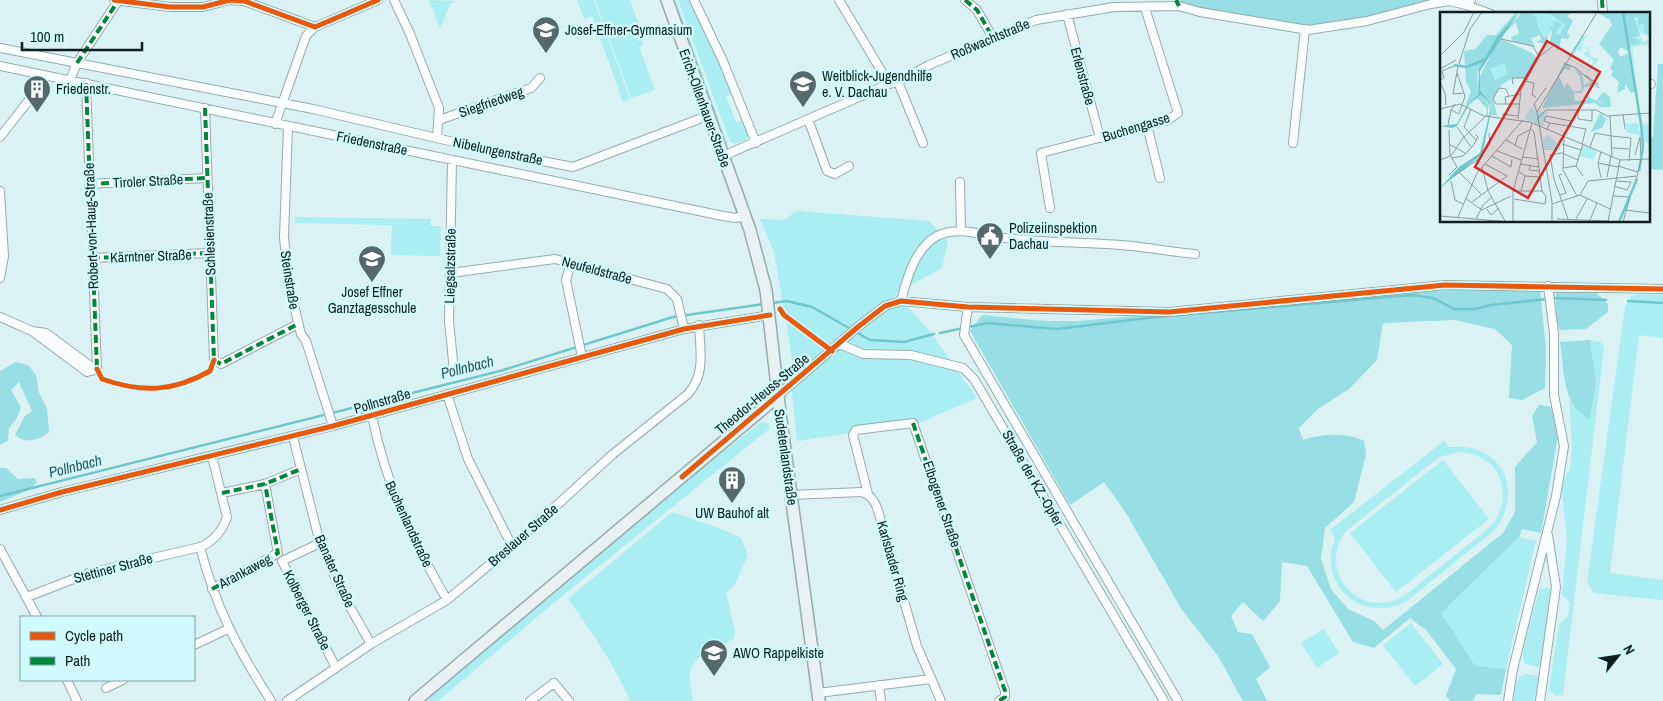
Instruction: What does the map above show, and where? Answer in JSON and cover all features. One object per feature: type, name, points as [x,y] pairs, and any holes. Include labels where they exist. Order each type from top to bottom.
[{"type":"street","points":[[70,80],[77,63],[116,0],[170,7],[203,7],[230,0],[244,1],[315,27]]},
{"type":"street","points":[[275,124],[306,36],[315,27],[378,0]]},
{"type":"street","points":[[394,0],[410,34],[439,108],[438,138]]},
{"type":"street","name":"Erich-Ollenhauer-Straße","points":[[667,0],[707,116],[745,216]]},
{"type":"street","points":[[694,0],[723,61],[756,143]]},
{"type":"street","points":[[839,0],[889,84]]},
{"type":"street","points":[[965,0],[977,10],[993,38]]},
{"type":"street","name":"Roßwachtstraße","points":[[723,156],[889,84],[898,82],[928,65],[1036,20],[1067,14],[1114,7],[1145,8],[1178,3],[1200,12],[1305,29],[1367,21],[1448,1],[1469,3],[1487,12]]},
{"type":"street","name":"Buchengasse","points":[[1050,208],[1041,153],[1168,120],[1178,113],[1145,8]]},
{"type":"street","name":"Erlenstraße","points":[[1067,14],[1100,138]]},
{"type":"street","points":[[1293,142],[1305,29]]},
{"type":"street","name":"Nibelungenstraße","points":[[0,48],[282,103],[572,167],[707,116]]},
{"type":"street","name":"Friedenstraße","points":[[0,66],[723,216],[736,218],[745,216]]},
{"type":"street","points":[[0,137],[40,86],[42,74]]},
{"type":"street","name":"Siegfriedweg","points":[[439,120],[531,88],[540,78]]},
{"type":"street","points":[[898,82],[923,142]]},
{"type":"street","name":"Robert-von-Haug-Straße","points":[[0,317],[32,331],[88,372],[95,370],[86,83]]},
{"type":"street","name":"Schlesienstraße","points":[[205,108],[214,360],[221,364],[298,324]]},
{"type":"street","points":[[808,119],[827,171],[835,174],[849,166]]},
{"type":"street","points":[[1147,125],[1160,178]]},
{"type":"street","name":"Steinstraße","points":[[288,127],[284,237],[288,280],[298,324],[332,423]]},
{"type":"street","name":"Liegsalzstraße","points":[[452,160],[449,321],[454,371]]},
{"type":"street","name":"Tiroler Straße","points":[[89,184],[206,178]]},
{"type":"street","points":[[960,182],[962,230]]},
{"type":"street","points":[[0,190],[4,256],[0,278]]},
{"type":"street","name":"Sudetenlandstraße","points":[[745,216],[761,264],[768,298],[778,396],[818,697]]},
{"type":"street","points":[[901,301],[908,275],[927,244],[938,235],[962,230],[1005,238],[1132,246],[1162,252],[1195,254]]},
{"type":"street","name":"Kärntner Straße","points":[[92,258],[209,253]]},
{"type":"street","name":"Neufeldstraße","points":[[451,273],[555,259],[667,289],[674,294],[681,311],[684,329]]},
{"type":"street","points":[[571,263],[566,280],[581,354]]},
{"type":"street","name":"Theodor-Heuss-Straße","points":[[415,701],[885,306],[901,301],[968,307],[1169,312],[1445,285],[1548,289],[1663,288]]},
{"type":"street","points":[[1508,701],[1513,669],[1556,496],[1564,446],[1554,394],[1554,333],[1548,289]]},
{"type":"street","points":[[968,307],[964,335],[1178,701]]},
{"type":"street","name":"Pollnstraße","points":[[0,510],[62,492],[293,437],[332,423],[372,416],[581,354],[699,325],[769,312]]},
{"type":"street","name":"Breslauer Straße","points":[[287,701],[371,644],[447,600],[512,546],[613,454],[693,389],[698,383],[701,372],[699,325]]},
{"type":"street","name":"Straße der KZ.-Opfer","points":[[840,344],[863,354],[911,355],[964,368],[974,379],[1164,701]]},
{"type":"street","points":[[447,394],[468,459],[512,546]]},
{"type":"street","name":"Buchenlandstraße","points":[[372,416],[380,453],[396,503],[447,600]]},
{"type":"street","name":"Elbogener Straße","points":[[868,494],[853,435],[856,430],[913,423],[1005,691],[1005,697],[1000,701]]},
{"type":"street","name":"Banater Straße","points":[[293,437],[320,543],[342,593],[371,644]]},
{"type":"street","points":[[212,456],[227,517],[225,524],[210,543],[200,547],[212,589],[228,629],[271,701]]},
{"type":"street","points":[[222,493],[265,484],[301,470]]},
{"type":"street","name":"Arankaweg","points":[[265,484],[278,554],[282,562]]},
{"type":"street","points":[[792,495],[832,492],[868,494]]},
{"type":"street","name":"Karlsbader Ring","points":[[868,494],[877,507],[917,646],[941,701]]},
{"type":"street","points":[[1540,701],[1556,586],[1547,531]]},
{"type":"street","name":"Kolberger Straße","points":[[320,543],[282,562],[336,668]]},
{"type":"street","name":"Stettiner Straße","points":[[27,597],[89,573],[200,547]]},
{"type":"street","points":[[0,550],[36,616]]},
{"type":"street","name":"Arankaweg","points":[[212,589],[278,554]]},
{"type":"street","points":[[195,645],[228,629]]},
{"type":"street","points":[[818,697],[879,685],[931,679]]},
{"type":"street","points":[[67,681],[76,701]]},
{"type":"street","points":[[106,688],[121,681]]},
{"type":"street","points":[[530,701],[554,683],[569,701]]},
{"type":"street","points":[[879,685],[881,701]]},
{"type":"shaded area","points":[[429,0],[456,1],[450,4],[440,29]]},
{"type":"shaded area","points":[[577,0],[594,0],[630,99],[623,102],[592,16],[584,19]]},
{"type":"shaded area","points":[[595,0],[630,0],[639,25],[632,27],[635,36],[639,35],[643,44],[639,47],[655,90],[631,98]]},
{"type":"shaded area","points":[[673,0],[676,0],[728,145],[723,139]]},
{"type":"shaded area","points":[[678,0],[691,0],[733,93],[726,97],[736,122],[743,120],[749,133],[746,140],[735,144],[730,142]]},
{"type":"shaded area","points":[[1176,0],[1430,0],[1431,4],[1308,30],[1179,6]]},
{"type":"shaded area","points":[[1658,64],[1663,64],[1663,170],[1650,169],[1650,137],[1653,137]]},
{"type":"shaded area","points":[[797,211],[929,221],[948,241],[942,268],[896,293],[931,333],[977,398],[919,423],[797,441],[792,396],[793,366],[785,316],[774,252],[760,219],[783,220]]},
{"type":"shaded area","points":[[295,217],[431,219],[431,226],[441,226],[440,256],[391,255],[392,225],[295,223]]},
{"type":"shaded area","points":[[1540,289],[1546,349],[1545,388],[1522,400],[1509,398],[1512,345],[1495,329],[1454,320],[1383,323],[1377,360],[1349,389],[1318,409],[1299,428],[1303,440],[1317,436],[1342,435],[1364,441],[1366,454],[1354,502],[1325,528],[1321,559],[1331,589],[1348,609],[1374,621],[1383,630],[1503,533],[1515,512],[1515,467],[1537,442],[1532,416],[1539,405],[1554,407],[1558,436],[1541,533],[1522,529],[1519,537],[1441,613],[1475,666],[1506,669],[1501,695],[1476,694],[1473,701],[1450,701],[1446,696],[1456,669],[1426,630],[1410,618],[1374,648],[1353,642],[1307,566],[1282,562],[1280,601],[1263,621],[1243,602],[1231,616],[1238,632],[1252,634],[1270,667],[1256,679],[1267,701],[1243,701],[1218,656],[1182,610],[1126,513],[1104,482],[1070,505],[970,331],[982,315],[1046,321],[1077,321],[1425,291]]},
{"type":"shaded area","points":[[1556,291],[1597,293],[1608,304],[1608,312],[1586,329],[1560,330],[1556,319]]},
{"type":"shaded area","points":[[1639,294],[1663,295],[1663,338],[1639,335],[1610,573],[1663,580],[1663,600],[1594,593],[1587,582],[1625,307],[1631,296]]},
{"type":"shaded area","points":[[1590,340],[1601,342],[1604,348],[1563,695],[1556,696],[1549,689],[1559,624],[1568,617],[1570,603],[1562,595],[1567,538],[1561,485],[1570,468],[1572,449],[1569,399],[1583,417],[1596,382]]},
{"type":"shaded area","points":[[1590,340],[1596,382],[1590,419],[1581,414],[1569,396],[1560,342]]},
{"type":"shaded area","points":[[16,362],[28,365],[36,375],[39,393],[47,409],[49,432],[41,438],[32,440],[23,440],[15,435],[25,416],[32,411],[19,382],[11,390],[21,407],[17,418],[9,428],[8,441],[0,445],[0,371]]},
{"type":"shaded area","points":[[761,422],[769,423],[769,429],[561,597],[438,701],[425,701],[681,485]]},
{"type":"shaded area","points":[[1444,441],[1449,447],[1467,447],[1482,452],[1494,460],[1503,471],[1507,484],[1508,499],[1504,514],[1495,530],[1407,601],[1390,607],[1374,608],[1360,604],[1347,596],[1338,585],[1332,571],[1331,555],[1335,538],[1330,530]],"holes":[[[1459,452],[1473,454],[1484,459],[1499,476],[1503,499],[1494,523],[1400,598],[1384,603],[1375,603],[1359,598],[1352,593],[1341,579],[1336,561],[1337,549],[1345,532],[1439,457]]]},
{"type":"shaded area","points":[[1443,460],[1489,519],[1396,592],[1350,533]]},
{"type":"shaded area","points":[[0,468],[6,468],[18,479],[34,478],[37,482],[31,489],[0,502]]},
{"type":"shaded area","points":[[672,512],[741,538],[748,555],[734,586],[726,592],[735,631],[734,638],[701,656],[692,667],[690,684],[693,701],[630,701],[602,649],[568,599]]},
{"type":"shaded area","points":[[1519,537],[1536,541],[1506,669],[1475,667],[1441,613]]},
{"type":"shaded area","points":[[1549,587],[1552,592],[1543,663],[1537,667],[1524,663],[1522,654],[1539,590]]},
{"type":"shaded area","points":[[1411,623],[1443,664],[1415,686],[1383,645]]},
{"type":"shaded area","points":[[1324,629],[1339,653],[1317,668],[1301,643]]},
{"type":"shaded area","points":[[1525,674],[1539,676],[1541,680],[1537,701],[1512,701],[1518,678]]},
{"type":"waterway","name":"Pollnbach","points":[[940,333],[987,323],[1057,329],[1156,317],[1412,295],[1433,298],[1454,309],[1475,309],[1491,305],[1556,298],[1606,300]]},
{"type":"waterway","name":"Pollnbach","points":[[772,303],[787,301],[812,307],[870,340],[904,342],[934,334]]},
{"type":"waterway","name":"Pollnbach","points":[[1628,301],[1663,303]]},
{"type":"waterway","name":"Pollnbach","points":[[0,496],[500,371],[673,317],[764,304]]},
{"type":"marked path","points":[[965,0],[977,10],[993,38]]},
{"type":"marked path","points":[[1176,0],[1179,6]]},
{"type":"marked path","points":[[1602,0],[1603,12]]},
{"type":"marked path","points":[[77,63],[118,1]]},
{"type":"marked path","points":[[86,83],[97,369]]},
{"type":"marked path","points":[[205,108],[214,360],[221,364],[298,324]]},
{"type":"marked path","points":[[89,184],[206,178]]},
{"type":"marked path","points":[[92,258],[209,253]]},
{"type":"marked path","points":[[913,423],[1005,691],[1005,697],[999,701]]},
{"type":"marked path","points":[[222,493],[265,484],[301,469]]},
{"type":"marked path","points":[[212,589],[278,553],[265,484]]},
{"type":"cycle path","points":[[114,0],[170,7],[203,7],[230,0],[244,1],[315,27],[378,0]]},
{"type":"cycle path","points":[[682,477],[859,326],[885,306],[901,301],[968,307],[1169,312],[1445,285],[1663,289]]},
{"type":"cycle path","points":[[780,309],[784,315],[832,351]]},
{"type":"cycle path","points":[[0,510],[62,492],[333,426],[684,329],[770,315]]},
{"type":"cycle path","points":[[97,369],[102,379],[117,384],[131,387],[157,388],[183,383],[196,378],[210,371],[214,360]]},
{"type":"place","name":"Josef-Effner-Gymnasium","points":[[546,54]]},
{"type":"place","name":"Weitblick-Jugendhilfe e. V. Dachau","points":[[803,108]]},
{"type":"place","name":"Friedenstr.","points":[[37,113]]},
{"type":"place","name":"Polizeiinspektion Dachau","points":[[990,260]]},
{"type":"place","name":"Josef Effner Ganztagesschule","points":[[372,283]]},
{"type":"place","name":"UW Bauhof alt","points":[[732,504]]},
{"type":"place","name":"AWO Rappelkiste","points":[[714,677]]}]
